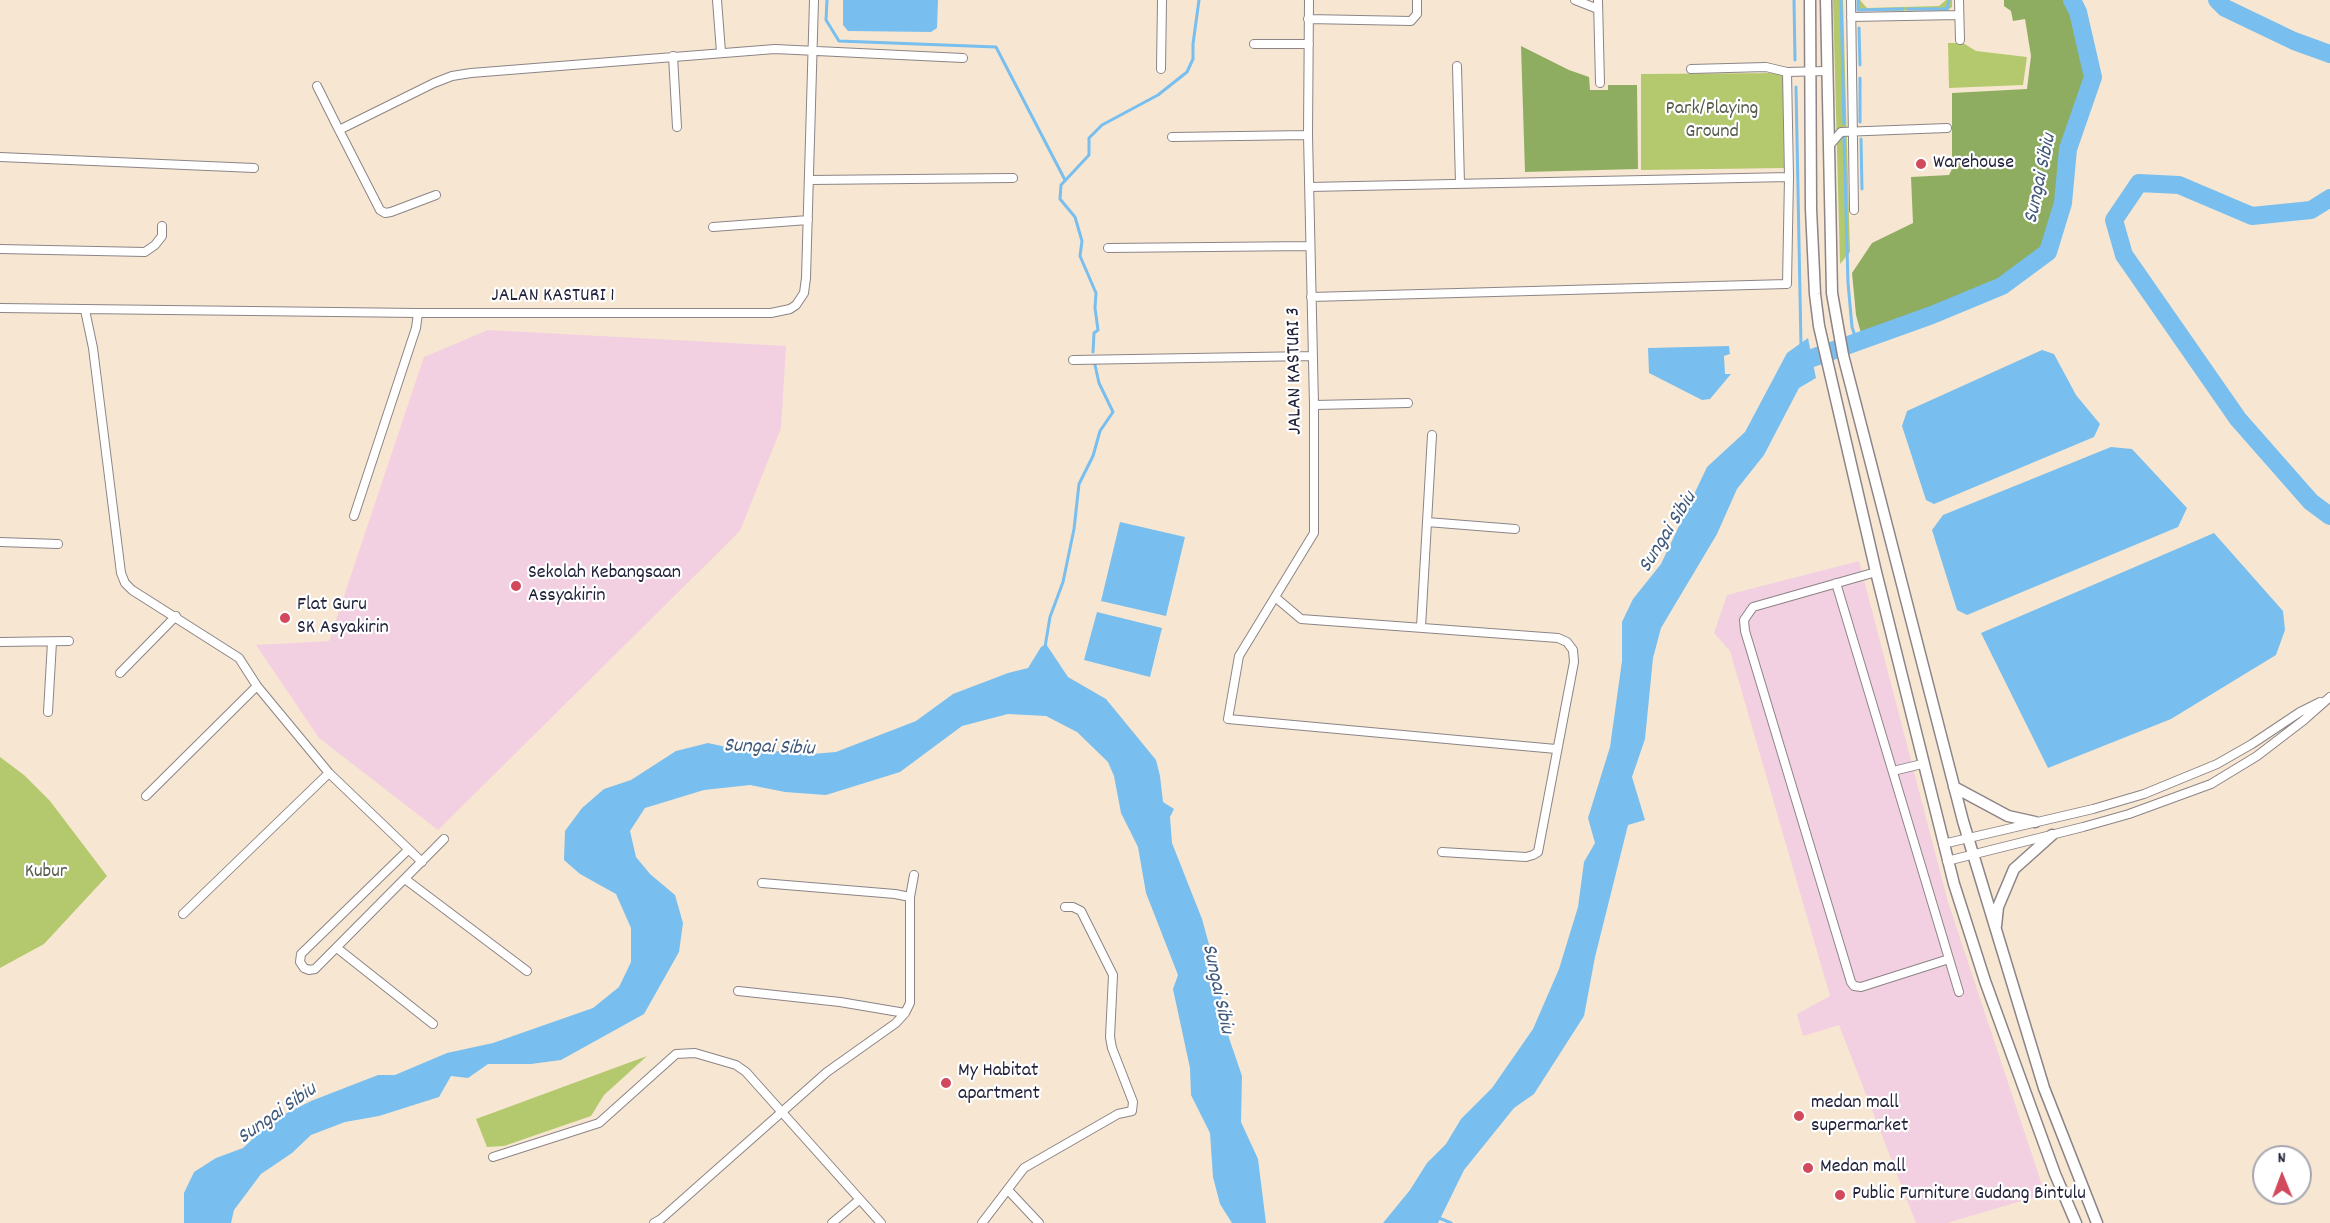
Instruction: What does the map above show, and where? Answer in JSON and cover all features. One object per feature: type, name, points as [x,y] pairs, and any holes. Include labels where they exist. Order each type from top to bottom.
[{"type":"street","points":[[717,0],[721,52]]},
{"type":"street","name":"JALAN KASTURI 1","points":[[0,308],[418,313],[780,312],[796,304],[804,293],[814,0]]},
{"type":"street","points":[[1161,69],[1162,0]]},
{"type":"street","name":"JALAN KASTURI 3","points":[[1309,0],[1308,135],[1314,405],[1313,537],[1239,656],[1228,719],[1556,749]]},
{"type":"street","points":[[1308,19],[1411,21],[1417,14],[1417,0]]},
{"type":"street","points":[[1575,0],[1598,5],[1600,83]]},
{"type":"street","points":[[1810,0],[1811,209],[1815,294],[1819,326],[1876,572],[1947,861],[1985,981],[2055,1174],[2076,1223]]},
{"type":"street","points":[[1826,0],[1832,293],[1840,344],[1968,839],[2044,1088],[2097,1223]]},
{"type":"street","points":[[1851,0],[1854,210]]},
{"type":"street","points":[[1959,0],[1960,40]]},
{"type":"street","points":[[1851,17],[1958,15]]},
{"type":"street","points":[[1254,44],[1309,44]]},
{"type":"street","points":[[339,130],[452,76],[775,49],[963,58]]},
{"type":"street","points":[[673,56],[677,127]]},
{"type":"street","points":[[1457,66],[1460,184]]},
{"type":"street","points":[[1691,69],[1766,67],[1787,72],[1827,71]]},
{"type":"street","points":[[1311,297],[1783,285],[1788,281],[1787,72]]},
{"type":"street","points":[[317,86],[381,210],[385,213],[392,212],[436,195]]},
{"type":"street","points":[[1828,148],[1836,135],[1841,132],[1947,128]]},
{"type":"street","points":[[1172,137],[1308,135]]},
{"type":"street","points":[[0,157],[254,168]]},
{"type":"street","points":[[1309,188],[1789,177]]},
{"type":"street","points":[[809,180],[1013,178]]},
{"type":"street","points":[[713,227],[808,220]]},
{"type":"street","points":[[0,249],[145,252],[162,236],[162,226]]},
{"type":"street","points":[[1108,248],[1311,246]]},
{"type":"street","points":[[85,310],[93,348],[105,435],[121,573],[125,583],[132,590],[234,653],[243,662],[257,686],[329,773],[422,862]]},
{"type":"street","points":[[354,516],[416,328],[418,313]]},
{"type":"street","points":[[1073,360],[1312,356]]},
{"type":"street","points":[[1314,405],[1408,404]]},
{"type":"street","points":[[1421,627],[1432,435]]},
{"type":"street","points":[[1427,522],[1515,529]]},
{"type":"street","points":[[0,542],[58,544]]},
{"type":"street","points":[[1876,572],[1753,607],[1744,620],[1745,631],[1851,982],[1854,986],[1861,987],[1949,959]]},
{"type":"street","points":[[1836,583],[1959,992]]},
{"type":"street","points":[[1275,597],[1301,619],[1558,638],[1567,642],[1573,650],[1574,662],[1538,852],[1526,856],[1443,852]]},
{"type":"street","points":[[120,674],[176,616]]},
{"type":"street","points":[[0,642],[69,641]]},
{"type":"street","points":[[48,712],[52,642]]},
{"type":"street","points":[[146,796],[257,686]]},
{"type":"street","points":[[1943,844],[2093,809],[2144,794],[2226,759],[2300,712],[2328,698]]},
{"type":"street","points":[[1947,861],[2129,814],[2211,784],[2257,756],[2304,720],[2328,698]]},
{"type":"street","points":[[1893,771],[1922,764]]},
{"type":"street","points":[[183,914],[329,773]]},
{"type":"street","points":[[1954,787],[2008,816],[2035,822]]},
{"type":"street","points":[[1995,931],[1998,907],[2014,869],[2052,835]]},
{"type":"street","points":[[408,850],[301,954],[300,962],[309,970],[315,969],[444,839]]},
{"type":"street","points":[[654,1223],[782,1110],[828,1072],[896,1023],[905,1013],[910,1003],[910,897],[914,874]]},
{"type":"street","points":[[405,879],[527,971]]},
{"type":"street","points":[[762,883],[910,897]]},
{"type":"street","points":[[982,1223],[1024,1168],[1118,1114],[1132,1111],[1133,1102],[1110,1037],[1113,975],[1081,912],[1073,907],[1065,907]]},
{"type":"street","points":[[337,948],[433,1024]]},
{"type":"street","points":[[738,991],[851,1004],[905,1013]]},
{"type":"street","points":[[493,1157],[599,1123],[676,1054],[695,1053],[736,1065],[746,1072],[881,1223]]},
{"type":"street","points":[[1008,1190],[1039,1223]]},
{"type":"street","points":[[832,1223],[859,1200]]},
{"type":"shaded area","name":"Sekolah Kebangsaan Assyakirin","points":[[488,330],[786,346],[781,428],[740,531],[438,830],[319,738],[256,645],[329,641],[424,357]]},
{"type":"shaded area","points":[[1859,561],[1948,902],[2045,1194],[1947,1223],[1916,1223],[1839,1025],[1803,1036],[1797,1014],[1830,996],[1730,651],[1714,633],[1727,595]]},
{"type":"green space","points":[[1833,0],[1843,0],[1850,252],[1840,264]]},
{"type":"green space","points":[[1857,0],[1860,0],[1867,8],[1939,6],[1946,0],[1952,0],[1952,7],[1948,10],[1863,11],[1858,7]]},
{"type":"green space","points":[[2004,0],[2067,0],[2073,11],[2089,75],[2065,144],[2058,200],[2042,248],[2001,279],[1862,337],[1856,315],[1852,273],[1872,243],[1913,223],[1911,177],[1949,175],[1952,169],[1952,93],[2027,89],[2031,56],[2025,19],[2013,21],[2011,11],[2004,6]]},
{"type":"green space","points":[[1948,43],[1963,43],[1976,51],[2027,57],[2023,85],[1949,88]]},
{"type":"green space","points":[[1521,46],[1569,70],[1589,77],[1590,90],[1608,90],[1608,85],[1637,85],[1638,169],[1525,172]]},
{"type":"green space","name":"Park/Playing Ground","points":[[1783,73],[1784,168],[1641,170],[1641,74]]},
{"type":"green space","name":"Kubur","points":[[0,757],[24,775],[50,801],[107,876],[44,944],[0,968]]},
{"type":"green space","points":[[647,1056],[604,1095],[591,1116],[504,1146],[487,1147],[476,1119]]},
{"type":"water","points":[[843,0],[938,0],[937,28],[931,32],[848,31],[843,25]]},
{"type":"water","points":[[1808,338],[1816,378],[1799,388],[1764,455],[1737,489],[1717,534],[1661,628],[1653,658],[1645,739],[1632,777],[1645,820],[1628,825],[1595,957],[1584,1016],[1534,1094],[1514,1108],[1464,1170],[1438,1223],[1383,1223],[1410,1190],[1427,1163],[1446,1144],[1461,1119],[1492,1088],[1533,1029],[1559,969],[1578,907],[1584,862],[1595,843],[1588,818],[1610,747],[1622,661],[1622,622],[1633,599],[1661,564],[1707,467],[1745,432],[1787,353]]},
{"type":"water","points":[[1729,346],[1730,354],[1724,356],[1725,374],[1731,374],[1710,399],[1702,400],[1649,373],[1648,348]]},
{"type":"water","points":[[2042,350],[2054,354],[2076,395],[2100,424],[2094,437],[1934,504],[1926,500],[1902,426],[1907,411]]},
{"type":"water","points":[[2111,447],[2132,449],[2187,508],[2178,527],[1967,615],[1957,610],[1932,530],[1943,515]]},
{"type":"water","points":[[1120,522],[1185,537],[1166,616],[1101,601]]},
{"type":"water","points":[[2214,533],[2283,611],[2285,630],[2276,655],[2171,719],[2048,768],[1981,633]]},
{"type":"water","points":[[1097,612],[1162,628],[1150,677],[1084,660]]},
{"type":"water","points":[[1046,644],[1068,677],[1106,699],[1156,760],[1163,802],[1174,809],[1170,817],[1172,843],[1202,919],[1216,970],[1229,1038],[1242,1076],[1241,1122],[1258,1159],[1266,1223],[1232,1223],[1220,1204],[1213,1177],[1210,1133],[1191,1095],[1190,1068],[1173,989],[1178,975],[1146,893],[1138,847],[1121,813],[1114,776],[1108,762],[1077,732],[1046,716],[1008,714],[962,726],[900,772],[826,795],[785,792],[750,785],[704,790],[645,808],[630,831],[636,857],[650,874],[675,895],[683,923],[679,952],[644,1014],[561,1060],[531,1064],[488,1064],[468,1078],[451,1076],[439,1097],[379,1116],[345,1122],[311,1135],[292,1153],[261,1174],[234,1210],[231,1223],[184,1223],[184,1193],[194,1172],[216,1158],[243,1148],[273,1120],[311,1101],[378,1075],[395,1075],[447,1053],[493,1043],[593,1008],[619,987],[631,962],[631,928],[616,894],[580,874],[564,860],[565,831],[582,808],[604,789],[631,780],[676,751],[708,743],[749,752],[787,751],[812,754],[836,752],[916,721],[953,694],[1008,673],[1028,668],[1041,647]]},
{"type":"waterway","points":[[827,0],[826,20],[839,41],[996,47],[1065,180]]},
{"type":"waterway","points":[[1093,352],[1094,333],[1098,330],[1095,308],[1096,293],[1080,256],[1082,241],[1075,217],[1060,199],[1061,185],[1089,155],[1089,138],[1102,125],[1158,95],[1187,72],[1193,59],[1199,0]]},
{"type":"waterway","points":[[1794,0],[1795,60]]},
{"type":"waterway","points":[[1841,0],[1844,124]]},
{"type":"waterway","points":[[1858,0],[1858,10],[1903,9]]},
{"type":"waterway","points":[[1908,9],[1947,9],[1949,0]]},
{"type":"waterway","name":"Sungai Sibiu","points":[[1794,374],[1801,362],[1932,315],[2002,286],[2048,252],[2063,203],[2068,149],[2093,77],[2078,12],[2072,0]]},
{"type":"waterway","name":"Sungai Sibiu","points":[[2217,0],[2225,8],[2294,41],[2330,54]]},
{"type":"waterway","points":[[1859,28],[1860,65]]},
{"type":"waterway","points":[[1860,78],[1860,122]]},
{"type":"waterway","points":[[1796,87],[1801,346]]},
{"type":"waterway","points":[[1844,138],[1848,283],[1852,327],[1857,342]]},
{"type":"waterway","points":[[1861,139],[1862,189]]},
{"type":"waterway","name":"Sungai Sibiu","points":[[2330,198],[2311,210],[2252,216],[2179,185],[2139,183],[2114,220],[2124,255],[2238,419],[2311,502],[2330,516]]},
{"type":"waterway","points":[[1045,647],[1050,617],[1063,582],[1074,529],[1079,484],[1093,456],[1100,431],[1113,412],[1099,383],[1095,365]]},
{"type":"waterway","points":[[1439,1218],[1451,1223]]},
{"type":"place","name":"Warehouse","points":[[1921,164]]},
{"type":"place","name":"Sekolah Kebangsaan Assyakirin","points":[[516,586]]},
{"type":"place","name":"Flat Guru SK Asyakirin","points":[[285,618]]},
{"type":"place","name":"My Habitat apartment","points":[[946,1083]]},
{"type":"place","name":"medan mall supermarket","points":[[1799,1116]]},
{"type":"place","name":"Medan mall","points":[[1808,1168]]},
{"type":"place","name":"Public Furniture Gudang Bintulu","points":[[1840,1195]]}]
